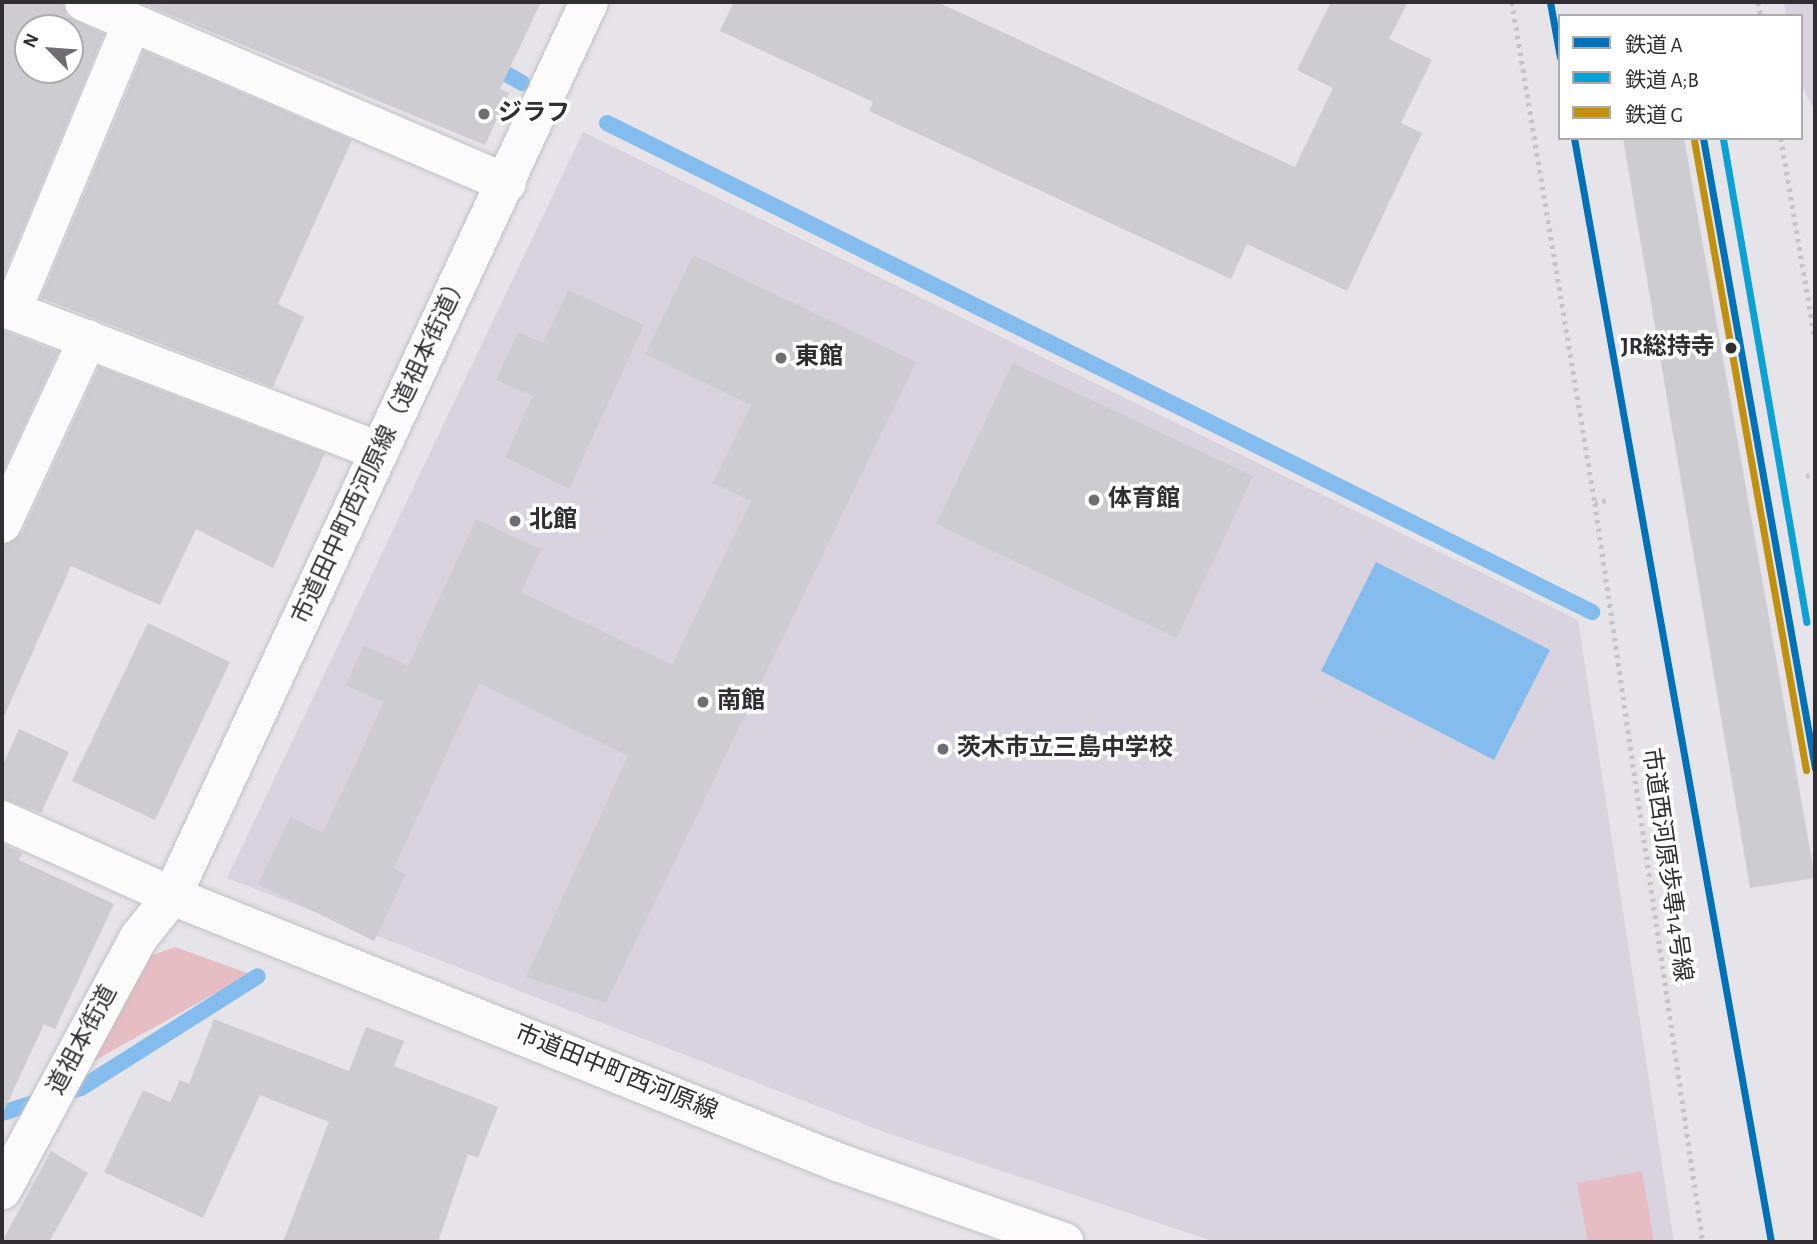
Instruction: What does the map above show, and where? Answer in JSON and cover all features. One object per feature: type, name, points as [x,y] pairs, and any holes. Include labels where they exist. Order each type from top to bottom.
[{"type":"street","points":[[84,2],[507,183]]},
{"type":"street","name":"市道田中町西河原線（道祖本街道）","points":[[172,896],[507,183],[589,2]]},
{"type":"street","points":[[132,23],[7,309],[380,451]]},
{"type":"street","points":[[2,524],[88,339]]},
{"type":"street","name":"市道田中町西河原線","points":[[2,820],[172,896],[841,1163],[1064,1242]]},
{"type":"street","name":"道祖本街道","points":[[2,1190],[139,937],[172,896]]},
{"type":"path","name":"市道西河原歩専14号線","points":[[1512,2],[1595,503],[1703,1242]]},
{"type":"path","points":[[1781,140],[1815,338]]},
{"type":"path","points":[[1806,476],[1815,474]]},
{"type":"path","points":[[1595,503],[1605,501]]},
{"type":"shaded area","points":[[1784,2],[1815,2],[1815,112],[1803,88],[1803,14],[1786,14]]},
{"type":"shaded area","name":"茨木市立三島中学校","points":[[583,132],[1578,620],[1674,1242],[1216,1242],[887,1133],[227,878]]},
{"type":"shaded area","points":[[175,947],[250,974],[90,1063],[139,960]]},
{"type":"shaded area","points":[[1642,1171],[1654,1242],[1588,1242],[1577,1183]]},
{"type":"water","points":[[1376,562],[1550,650],[1494,760],[1321,671]]},
{"type":"building","points":[[2,2],[63,2],[66,14],[14,14],[14,84],[83,84],[2,279]]},
{"type":"building","points":[[139,2],[541,2],[500,89],[509,93],[485,145]]},
{"type":"building","points":[[734,2],[937,2],[1295,167],[1333,88],[1297,70],[1331,2],[1408,2],[1389,39],[1432,60],[1401,123],[1422,133],[1347,291],[1247,244],[1231,279],[869,111],[873,102],[720,31]]},
{"type":"building","points":[[84,24],[104,34],[84,82]]},
{"type":"building","points":[[144,51],[352,140],[278,304],[304,317],[273,387],[41,298]]},
{"type":"building","name":"JR総持寺","points":[[1623,140],[1684,140],[1815,878],[1750,888]]},
{"type":"building","points":[[693,255],[916,362],[606,1003],[526,977],[628,756],[479,683],[394,868],[406,874],[374,941],[258,884],[291,817],[323,833],[384,702],[346,685],[364,645],[408,666],[476,519],[541,549],[521,592],[672,665],[751,501],[713,483],[751,405],[645,354]]},
{"type":"building","points":[[568,290],[644,325],[569,489],[505,457],[533,396],[496,380],[518,332],[543,343]]},
{"type":"building","points":[[2,330],[58,352],[2,473]]},
{"type":"building","name":"体育館","points":[[1013,363],[1253,476],[1177,638],[936,524]]},
{"type":"building","points":[[99,367],[325,453],[273,568],[196,529],[160,605],[71,566],[2,721],[2,545],[22,533]]},
{"type":"building","points":[[148,623],[230,662],[155,820],[72,781]]},
{"type":"building","points":[[19,729],[69,752],[41,813],[2,798],[2,767]]},
{"type":"building","points":[[2,844],[22,853],[19,860],[114,904],[55,1029],[44,1024],[2,1115]]},
{"type":"building","points":[[214,1019],[349,1071],[366,1027],[404,1041],[394,1066],[498,1107],[478,1158],[468,1154],[438,1242],[283,1242],[329,1122],[260,1095],[203,1218],[104,1172],[143,1090],[170,1102],[180,1080],[189,1084]]},
{"type":"building","points":[[51,1151],[88,1173],[49,1242],[2,1242]]},
{"type":"waterway","points":[[490,65],[522,83]]},
{"type":"waterway","points":[[607,123],[1592,612]]},
{"type":"waterway","points":[[2,1113],[81,1088],[258,976]]},
{"type":"rail line","name":"A","points":[[1550,2],[1558,46]]},
{"type":"rail line","name":"A","points":[[1574,140],[1771,1242]]},
{"type":"rail line","name":"G","points":[[1694,140],[1806,770]]},
{"type":"rail line","name":"A","points":[[1703,140],[1815,768]]},
{"type":"rail line","name":"A;B","points":[[1723,140],[1806,622]]},
{"type":"place","name":"ジラフ","points":[[484,114]]},
{"type":"place","name":"JR総持寺","points":[[1731,348]]},
{"type":"place","name":"東館","points":[[781,358]]},
{"type":"place","name":"体育館","points":[[1094,500]]},
{"type":"place","name":"北館","points":[[515,521]]},
{"type":"place","name":"南館","points":[[703,702]]},
{"type":"place","name":"茨木市立三島中学校","points":[[943,749]]}]
